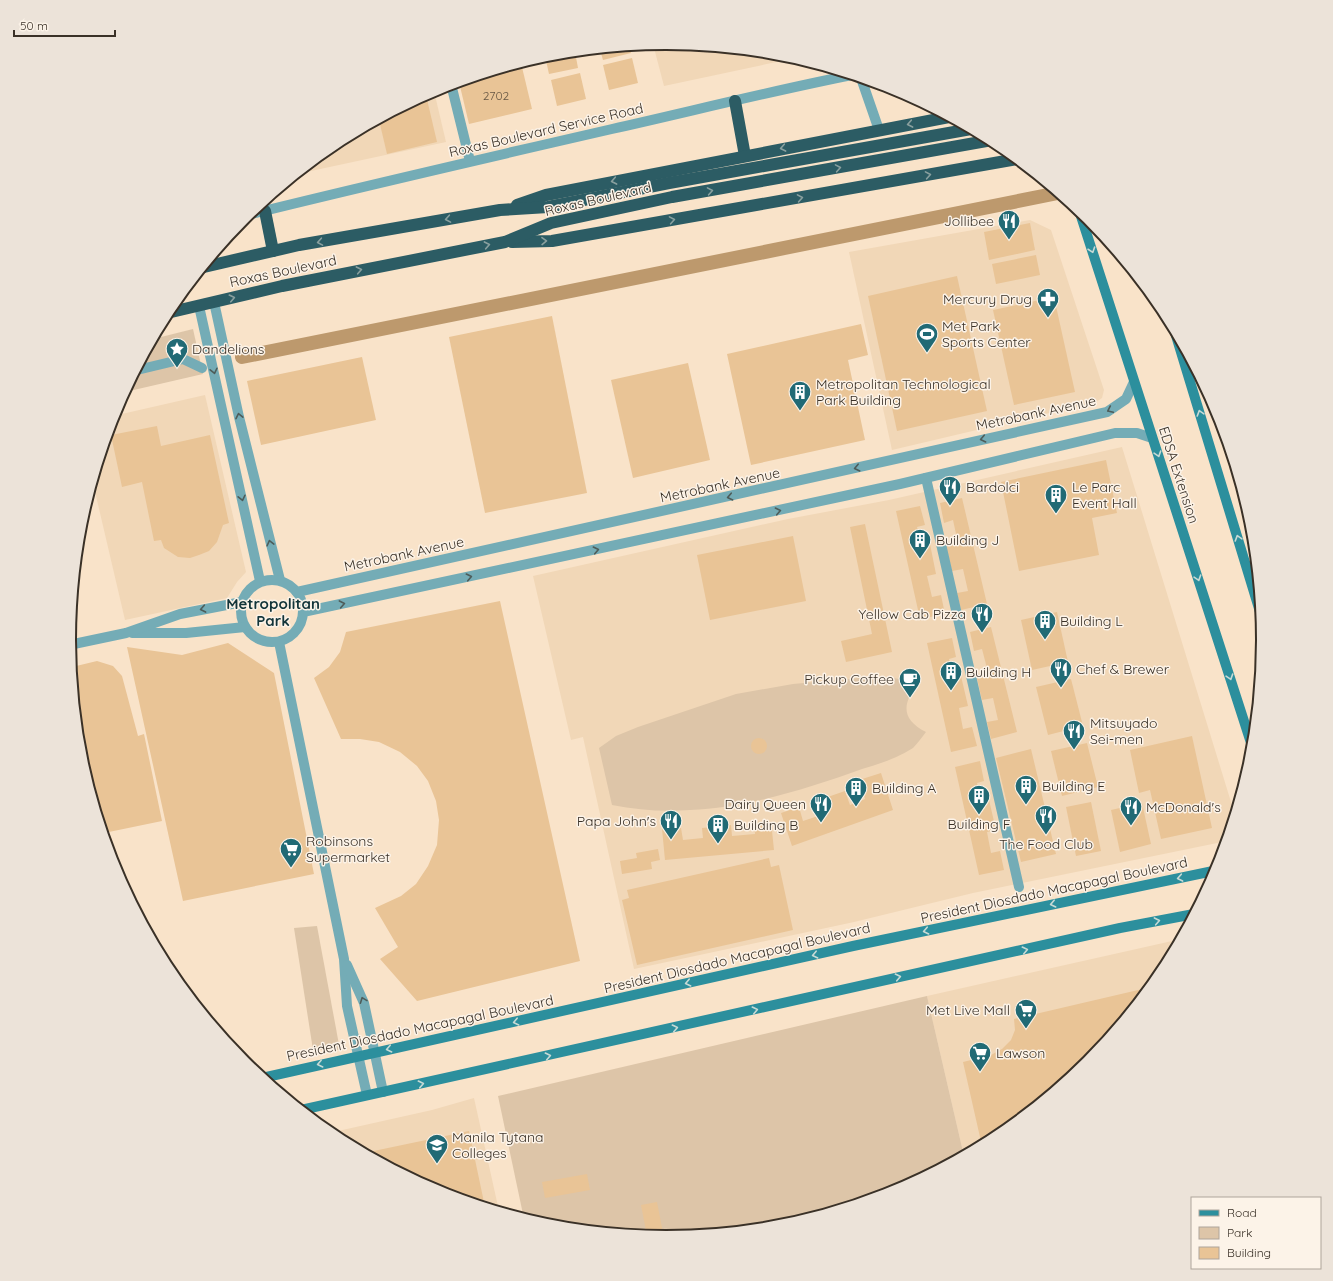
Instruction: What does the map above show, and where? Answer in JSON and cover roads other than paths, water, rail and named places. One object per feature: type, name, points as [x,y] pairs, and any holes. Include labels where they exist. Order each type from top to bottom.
[{"type":"highway","points":[[735,101],[745,156]]},
{"type":"highway","points":[[500,210],[546,195],[942,118]]},
{"type":"highway","name":"Roxas Boulevard","points":[[211,265],[273,251],[500,210],[548,207],[669,183],[964,130]]},
{"type":"highway","name":"Roxas Boulevard","points":[[177,311],[282,286],[505,242],[551,223],[672,198],[982,142]]},
{"type":"highway","points":[[1001,162],[1006,158]]},
{"type":"highway","points":[[505,242],[552,241],[1010,160]]},
{"type":"highway","points":[[265,211],[273,251]]},
{"type":"main road","name":"EDSA Extension","points":[[1084,223],[1249,737]]},
{"type":"main road","points":[[1180,349],[1255,592]]},
{"type":"main road","name":"President Diosdado Macapagal Boulevard","points":[[269,1076],[358,1055],[1088,896],[1209,872]]},
{"type":"main road","points":[[307,1109],[1120,928],[1189,915]]},
{"type":"street","name":"Roxas Boulevard Service Road","points":[[261,212],[470,161],[735,101],[784,88],[842,77]]},
{"type":"street","points":[[863,84],[880,130]]},
{"type":"street","points":[[453,90],[470,161]]},
{"type":"street","points":[[214,302],[239,417],[280,580]]},
{"type":"street","points":[[199,306],[260,581]]},
{"type":"street","points":[[142,369],[183,359],[202,368]]},
{"type":"street","name":"Metrobank Avenue","points":[[297,592],[1107,412],[1126,399],[1134,382]]},
{"type":"street","points":[[218,388],[233,384]]},
{"type":"street","points":[[304,612],[926,478],[1115,433],[1137,433],[1152,438]]},
{"type":"street","points":[[926,478],[1019,887]]},
{"type":"street","points":[[270,579],[280,580],[290,585],[297,592],[301,598],[304,612],[302,622],[296,631],[288,638],[279,642],[259,640],[245,627],[240,611],[242,602],[252,586],[260,581],[270,579]]},
{"type":"street","points":[[76,644],[126,633],[180,614],[242,602]]},
{"type":"street","points":[[126,633],[186,633],[245,627]]},
{"type":"street","points":[[279,642],[344,959],[347,1006],[366,1096]]},
{"type":"street","points":[[344,959],[364,1003],[383,1092]]},
{"type":"waterway","points":[[242,357],[1053,194]]},
{"type":"place","name":"Jollibee","points":[[1009,240]]},
{"type":"place","name":"Mercury Drug","points":[[1048,318]]},
{"type":"place","name":"Met Park Sports Center","points":[[927,354]]},
{"type":"place","name":"Dandelions","points":[[177,368]]},
{"type":"place","name":"Metropolitan Technological Park Building","points":[[800,412]]},
{"type":"place","name":"Bardolci","points":[[950,506]]},
{"type":"place","name":"Le Parc Event Hall","points":[[1056,514]]},
{"type":"place","name":"Building J","points":[[920,560]]},
{"type":"place","name":"Yellow Cab Pizza","points":[[982,634]]},
{"type":"place","name":"Building L","points":[[1045,640]]},
{"type":"place","name":"Chef & Brewer","points":[[1061,688]]},
{"type":"place","name":"Building H","points":[[951,692]]},
{"type":"place","name":"Pickup Coffee","points":[[910,698]]},
{"type":"place","name":"Mitsuyado Sei-men","points":[[1074,750]]},
{"type":"place","name":"Building E","points":[[1026,806]]},
{"type":"place","name":"Building A","points":[[856,808]]},
{"type":"place","name":"Building F","points":[[979,816]]},
{"type":"place","name":"Dairy Queen","points":[[821,824]]},
{"type":"place","name":"McDonald's","points":[[1131,826]]},
{"type":"place","name":"The Food Club","points":[[1046,836]]},
{"type":"place","name":"Papa John's","points":[[671,840]]},
{"type":"place","name":"Building B","points":[[718,844]]},
{"type":"place","name":"Robinsons Supermarket","points":[[291,868]]},
{"type":"place","name":"Met Live Mall","points":[[1026,1030]]},
{"type":"place","name":"Lawson","points":[[980,1072]]},
{"type":"place","name":"Manila Tytana Colleges","points":[[437,1164]]},
{"type":"district","name":"Metropolitan Park","points":[[273,612]]}]
